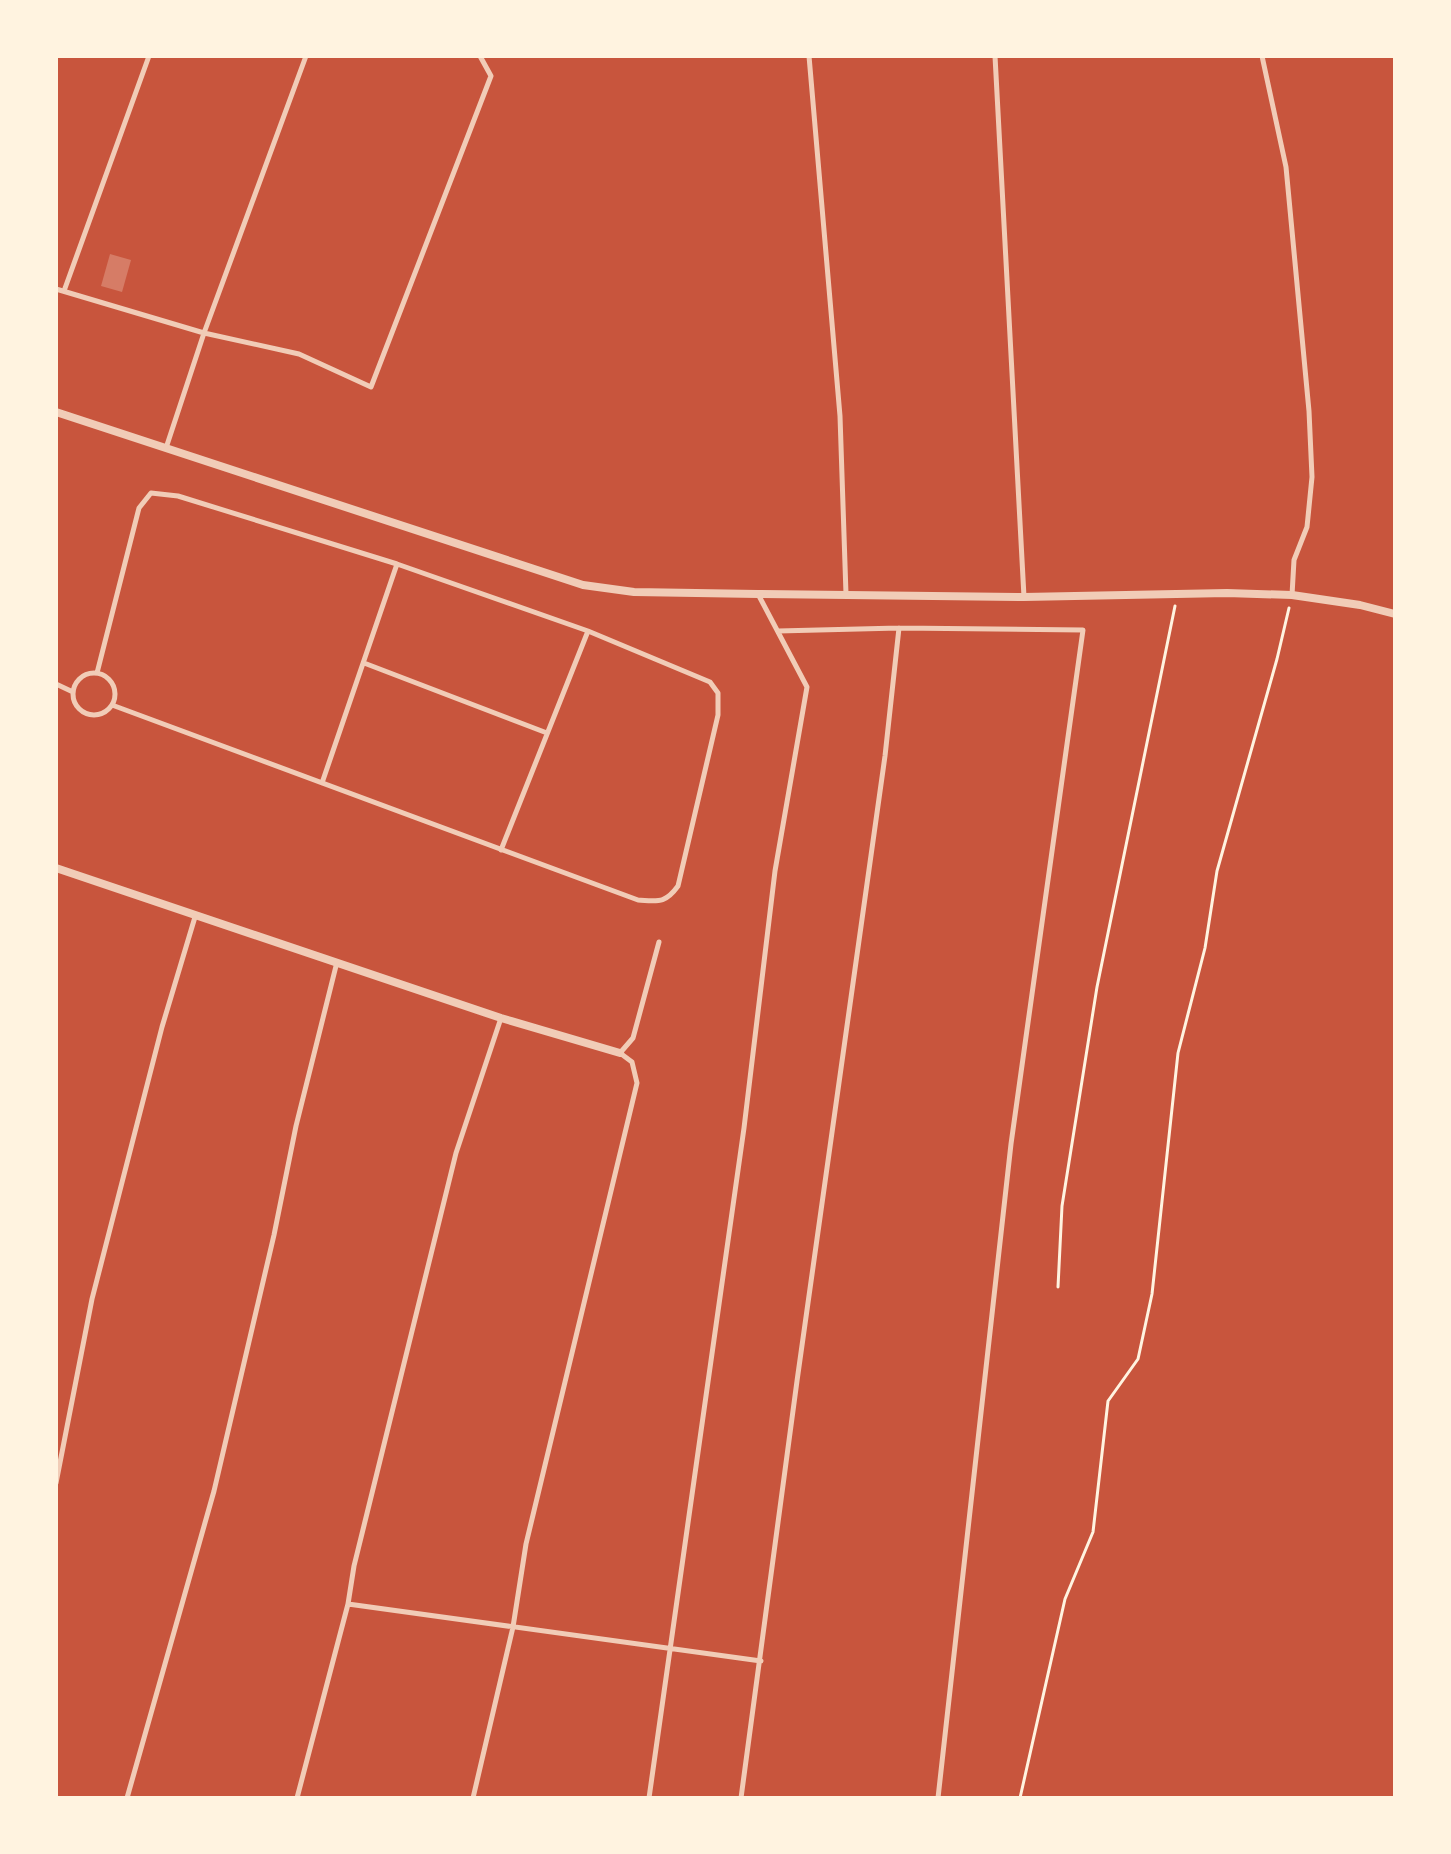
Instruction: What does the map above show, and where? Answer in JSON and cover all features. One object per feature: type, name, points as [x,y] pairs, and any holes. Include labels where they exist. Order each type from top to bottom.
[{"type":"street","points":[[56,412],[583,585],[634,592],[758,594],[1024,597],[1227,593],[1292,595],[1360,605],[1395,614]]},
{"type":"street","points":[[56,868],[501,1018],[620,1053]]},
{"type":"lane","points":[[64,291],[149,56]]},
{"type":"lane","points":[[166,448],[204,333],[306,56]]},
{"type":"lane","points":[[56,289],[204,333],[299,354],[371,387],[491,76],[480,56]]},
{"type":"lane","points":[[809,56],[840,416],[846,594]]},
{"type":"lane","points":[[995,56],[1024,597]]},
{"type":"lane","points":[[1262,56],[1286,167],[1309,411],[1312,477],[1307,527],[1294,560],[1292,595]]},
{"type":"lane","points":[[97,673],[139,508],[151,493],[178,496],[397,564],[588,631],[691,672],[710,682],[718,693],[718,715],[678,886],[670,897],[659,901],[638,900],[112,705]]},
{"type":"lane","points":[[322,783],[397,564]]},
{"type":"lane","points":[[649,1798],[744,1128],[775,871],[807,687],[758,594]]},
{"type":"lane","points":[[778,631],[899,628],[1083,630],[1011,1144],[938,1798]]},
{"type":"lane","points":[[741,1798],[883,772],[899,628]]},
{"type":"lane","points":[[501,850],[588,631]]},
{"type":"lane","points":[[364,663],[547,733]]},
{"type":"lane","points":[[97,673],[113,685],[115,695],[112,705],[105,712],[87,714],[79,709],[73,692],[81,677],[97,673]]},
{"type":"lane","points":[[56,684],[73,692]]},
{"type":"lane","points":[[56,1483],[92,1299],[162,1027],[195,917]]},
{"type":"lane","points":[[473,1798],[513,1627],[526,1544],[637,1083],[632,1062],[620,1053],[633,1038],[659,942]]},
{"type":"lane","points":[[127,1798],[214,1491],[274,1235],[296,1126],[337,962]]},
{"type":"lane","points":[[297,1798],[348,1604],[354,1566],[456,1153],[501,1018]]},
{"type":"lane","points":[[348,1604],[761,1661]]},
{"type":"path","points":[[1058,1287],[1062,1206],[1097,987],[1177,595]]},
{"type":"path","points":[[1020,1798],[1065,1599],[1093,1532],[1108,1401],[1138,1359],[1152,1294],[1178,1053],[1205,948],[1217,871],[1292,595]]},
{"type":"building","points":[[110,254],[131,260],[122,292],[101,286]]}]
